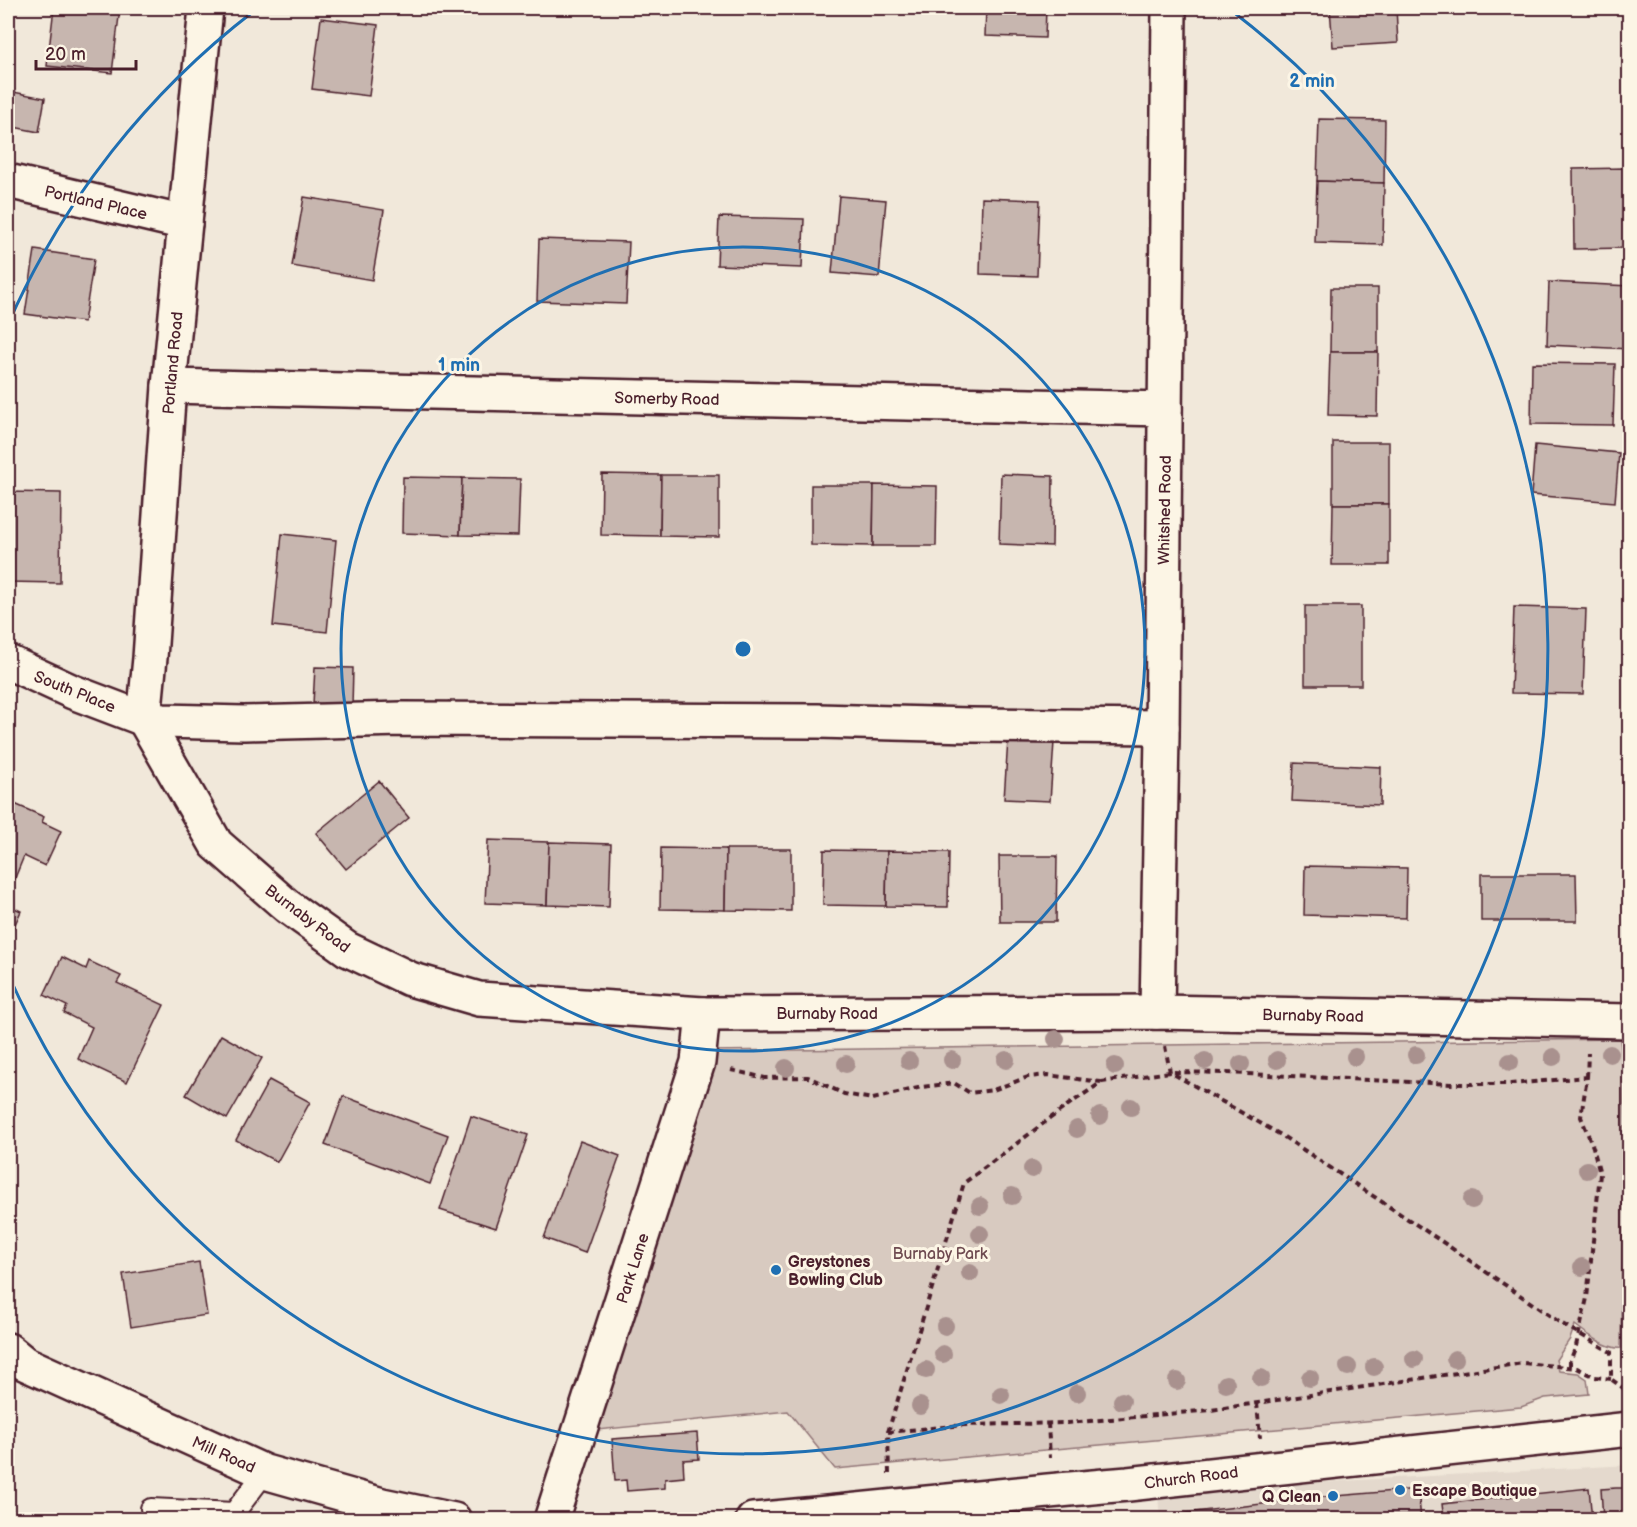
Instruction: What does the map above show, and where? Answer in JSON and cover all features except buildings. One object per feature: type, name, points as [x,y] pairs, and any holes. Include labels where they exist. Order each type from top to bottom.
[{"type":"street","name":"Portland Road","points":[[144,719],[169,386],[206,8]]},
{"type":"street","name":"Whitshed Road","points":[[1157,1012],[1162,727],[1168,8]]},
{"type":"street","name":"Portland Place","points":[[8,181],[185,223]]},
{"type":"street","name":"Somerby Road","points":[[169,386],[1165,409]]},
{"type":"street","name":"South Place","points":[[8,662],[73,692],[144,719],[244,723],[402,719],[818,721],[1162,727]]},
{"type":"street","name":"Burnaby Road","points":[[144,719],[216,844],[287,906],[347,950],[410,979],[479,999],[703,1014],[1157,1012],[1629,1021]]},
{"type":"street","name":"Park Lane","points":[[550,1520],[698,1062],[703,1014]]},
{"type":"street","name":"Mill Road","points":[[8,1350],[24,1363],[265,1472],[382,1505],[454,1520]]},
{"type":"street","name":"Church Road","points":[[753,1520],[890,1508],[1045,1490],[1128,1484],[1629,1429]]},
{"type":"lane","points":[[150,1509],[234,1513],[265,1472]]},
{"type":"path","points":[[1157,1012],[1170,1072],[1281,1135],[1559,1322],[1611,1352],[1611,1379]]},
{"type":"path","points":[[698,1062],[765,1077],[808,1077],[844,1094],[873,1099],[922,1087],[954,1083],[970,1093],[993,1090],[1028,1077],[1048,1075],[1102,1082],[1170,1072],[1227,1073],[1451,1084],[1511,1084],[1587,1077],[1581,1117],[1593,1147],[1600,1174],[1587,1298],[1580,1334],[1570,1366]]},
{"type":"path","points":[[890,1508],[888,1432],[964,1184],[1102,1082]]},
{"type":"path","points":[[888,1432],[964,1425],[1068,1423],[1211,1410],[1523,1363],[1570,1366],[1595,1377],[1611,1379],[1629,1393]]},
{"type":"shaded area","points":[[1629,1465],[1629,1519],[1160,1519],[1158,1496],[1324,1482]]},
{"type":"green space","name":"Burnaby Park","points":[[1620,1039],[1624,1077],[1621,1348],[1604,1344],[1575,1325],[1570,1339],[1556,1360],[1559,1371],[1578,1373],[1587,1379],[1589,1394],[1545,1398],[1521,1407],[835,1469],[788,1411],[587,1431],[710,1051]]},
{"type":"place","name":"Greystones Bowling Club","points":[[776,1270]]},
{"type":"place","name":"Escape Boutique","points":[[1400,1490]]},
{"type":"place","name":"Q Clean","points":[[1333,1496]]}]
